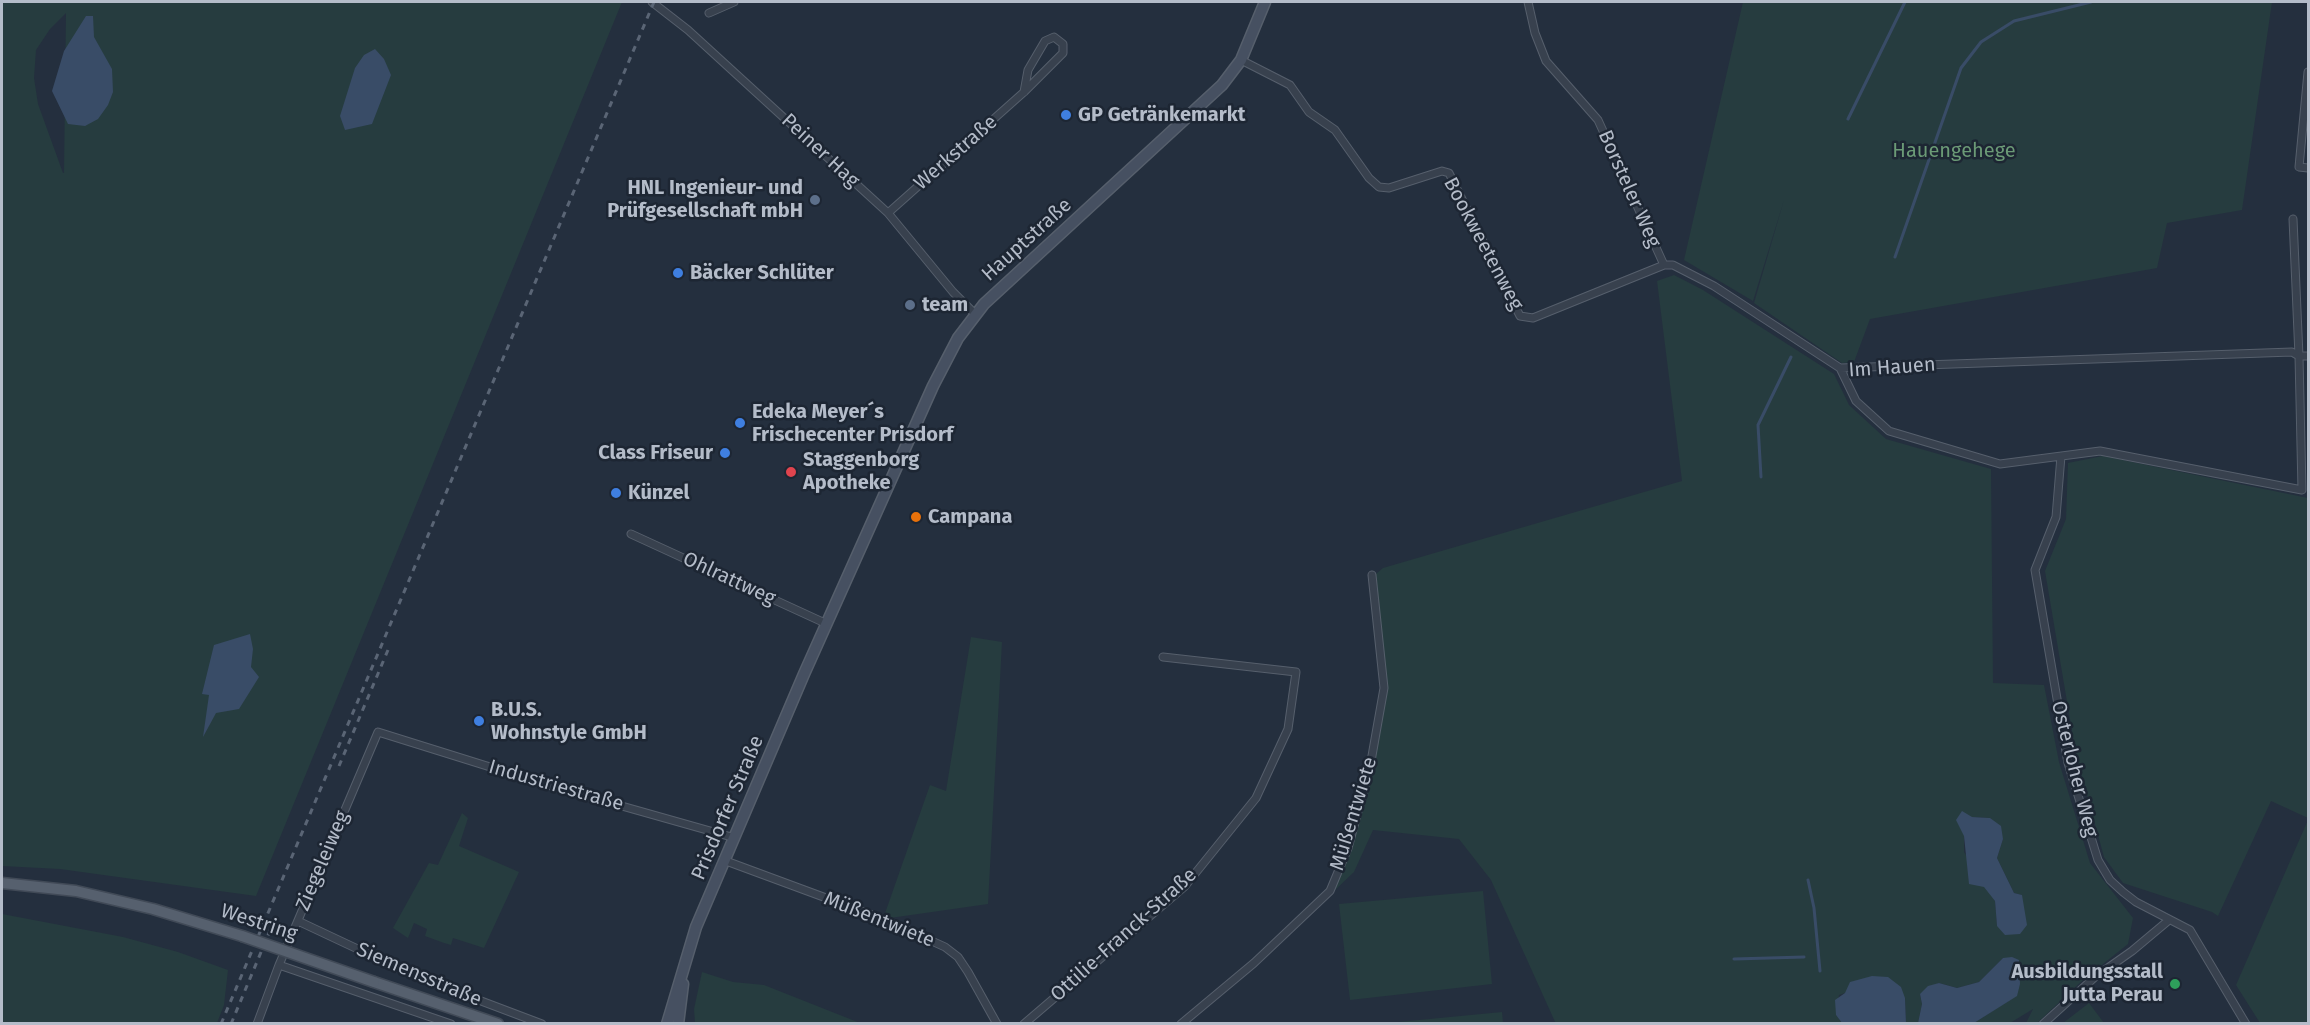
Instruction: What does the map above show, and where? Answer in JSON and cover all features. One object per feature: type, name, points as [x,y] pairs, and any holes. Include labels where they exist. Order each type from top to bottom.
[{"type":"main road","name":"Hauptstraße","points":[[804,674],[933,386],[958,338],[975,314],[1196,112],[1222,85],[1241,60],[1265,2]]},
{"type":"main road","name":"Prisdorfer Straße","points":[[667,1023],[687,957],[804,674]]},
{"type":"main road","name":"Westring","points":[[2,884],[76,891],[153,909],[242,936],[498,1023]]},
{"type":"main road","name":"Prisdorfer Straße","points":[[678,1023],[687,957]]},
{"type":"street","name":"Peiner Hag","points":[[651,2],[688,30],[888,213],[958,299],[975,314]]},
{"type":"street","points":[[708,13],[734,2]]},
{"type":"street","name":"Borsteler Weg","points":[[1528,2],[1535,33],[1546,61],[1598,120],[1664,266],[1673,265],[1714,286],[1840,368]]},
{"type":"street","name":"Werkstraße","points":[[888,213],[1024,92],[1064,53],[1063,44],[1054,36],[1046,41],[1028,70],[1024,92]]},
{"type":"street","name":"Bookweetenweg","points":[[1241,60],[1290,85],[1309,112],[1335,130],[1369,178],[1379,187],[1389,188],[1442,171],[1449,173],[1520,316],[1533,318],[1664,266]]},
{"type":"street","points":[[2308,72],[2299,167],[2308,168]]},
{"type":"street","name":"Im Hauen","points":[[2293,219],[2299,356],[2305,491],[2100,451],[2000,464],[1889,431],[1856,401],[1840,368],[2292,352],[2299,356],[2308,356]]},
{"type":"street","name":"Osterloher Weg","points":[[2061,456],[2056,517],[2035,570],[2068,763],[2098,860],[2110,880],[2136,902],[2190,930],[2246,1023]]},
{"type":"street","name":"Ohlrattweg","points":[[632,534],[827,624]]},
{"type":"street","name":"Müßentwiete","points":[[1182,1023],[1254,963],[1330,891],[1348,848],[1370,767],[1384,688],[1372,575]]},
{"type":"street","name":"Ottilie-Franck-Straße","points":[[1024,1023],[1185,886],[1256,798],[1288,729],[1296,672],[1163,657]]},
{"type":"street","name":"Industriestraße","points":[[378,732],[551,786],[735,838]]},
{"type":"street","name":"Ziegeleiweg","points":[[257,1023],[279,965],[378,732]]},
{"type":"street","name":"Müßentwiete","points":[[726,861],[883,919],[945,947],[958,957],[997,1023]]},
{"type":"street","points":[[2043,1023],[2095,977],[2132,951],[2169,920]]},
{"type":"street","name":"Siemensstraße","points":[[298,921],[415,976],[542,1023]]},
{"type":"street","name":"Siemensstraße","points":[[279,965],[451,1023]]},
{"type":"green space","points":[[2,2],[622,2],[256,896],[60,869],[2,866]],"holes":[[[66,13],[64,173],[38,104],[34,78],[36,50],[50,29]]]},
{"type":"green space","name":"Hauengehege","points":[[1743,2],[2272,2],[2242,210],[2167,223],[2157,268],[1870,319],[1854,362],[1842,363],[1754,303],[1784,200],[1753,301],[1684,260]]},
{"type":"green space","points":[[1674,275],[1703,290],[1834,374],[1849,405],[1886,439],[1991,469],[1993,683],[2044,685],[2059,762],[2090,863],[2133,918],[2128,944],[2083,980],[2037,1023],[2026,1023],[2033,1009],[2010,1023],[1974,1023],[2017,995],[2003,958],[1979,982],[1957,988],[1939,983],[1920,994],[1922,1004],[1918,1023],[1906,1023],[1905,998],[1845,993],[1839,995],[1836,1015],[1842,1023],[1556,1024],[1491,880],[1459,839],[1373,830],[1354,872],[1332,893],[1351,848],[1387,688],[1376,574],[1383,568],[1682,481],[1657,281]],"holes":[[[1972,817],[1990,818],[2003,839],[1997,858],[2014,893],[2022,895],[1997,926],[1995,901],[1964,852],[1964,836]]]},
{"type":"green space","points":[[2103,456],[2308,498],[2308,818],[2271,801],[2218,916],[2212,912],[2123,883],[2104,857],[2076,755],[2045,571],[2066,519],[2068,463]]},
{"type":"green space","points":[[971,637],[1002,642],[988,904],[883,919],[930,785],[946,791]]},
{"type":"green space","points":[[462,813],[468,818],[459,846],[519,872],[484,948],[453,938],[451,945],[444,943],[425,936],[427,929],[414,923],[408,938],[393,928],[429,863],[438,865]]},
{"type":"green space","points":[[2308,820],[2308,1023],[2260,1023],[2236,985]]},
{"type":"green space","points":[[1483,891],[1492,984],[1350,1000],[1339,904]]},
{"type":"green space","points":[[2,914],[123,937],[178,952],[228,970],[224,1005],[217,1023],[2,1023]]},
{"type":"green space","points":[[702,972],[733,982],[764,985],[860,1023],[695,1023],[694,1009]]},
{"type":"green space","points":[[2089,1003],[2104,1023],[2063,1023]]},
{"type":"green space","points":[[1502,1012],[1503,1023],[1388,1023]]},
{"type":"water","points":[[86,16],[93,16],[94,37],[112,69],[113,92],[108,105],[98,119],[85,126],[68,124],[52,91],[64,51]]},
{"type":"water","points":[[375,49],[384,59],[391,75],[372,124],[345,130],[340,116],[355,68],[364,55]]},
{"type":"water","points":[[250,634],[253,649],[251,667],[259,677],[239,709],[216,713],[203,737],[209,695],[202,694],[214,645]]},
{"type":"water","points":[[1962,811],[1972,817],[1990,818],[2001,826],[2003,839],[1997,858],[2014,893],[2022,895],[2027,925],[2020,934],[2005,935],[1997,926],[1995,901],[1984,887],[1969,884],[1964,836],[1956,820]]},
{"type":"water","points":[[2012,957],[2019,960],[2020,984],[2017,996],[1974,1023],[1918,1023],[1922,1004],[1920,994],[1928,986],[1939,983],[1957,988],[1979,982],[2003,958]]},
{"type":"water","points":[[1872,976],[1888,977],[1901,987],[1905,998],[1906,1023],[1842,1023],[1836,1015],[1835,1000],[1845,993],[1850,982]]},
{"type":"waterway","points":[[1848,119],[1905,2]]},
{"type":"waterway","points":[[1895,257],[1961,68],[1981,42],[2014,21],[2091,2]]},
{"type":"waterway","points":[[1761,477],[1758,425],[1791,357]]},
{"type":"waterway","points":[[1808,880],[1814,908],[1820,971]]},
{"type":"waterway","points":[[1734,959],[1804,957]]},
{"type":"railway","points":[[221,1024],[654,2]]},
{"type":"railway","points":[[339,766],[388,650]]},
{"type":"railway","points":[[231,1024],[274,921]]},
{"type":"place","name":"GP Getränkemarkt","points":[[1066,115]]},
{"type":"place","name":"HNL Ingenieur- und Prüfgesellschaft mbH","points":[[815,200]]},
{"type":"place","name":"Bäcker Schlüter","points":[[678,273]]},
{"type":"place","name":"team","points":[[910,305]]},
{"type":"place","name":"Edeka Meyer´s Frischecenter Prisdorf","points":[[740,423]]},
{"type":"place","name":"Class Friseur","points":[[725,453]]},
{"type":"place","name":"Staggenborg Apotheke","points":[[791,472]]},
{"type":"place","name":"Künzel","points":[[616,493]]},
{"type":"place","name":"Campana","points":[[916,517]]},
{"type":"place","name":"B.U.S. Wohnstyle GmbH","points":[[479,721]]},
{"type":"place","name":"Ausbildungsstall Jutta Perau","points":[[2175,984]]}]
